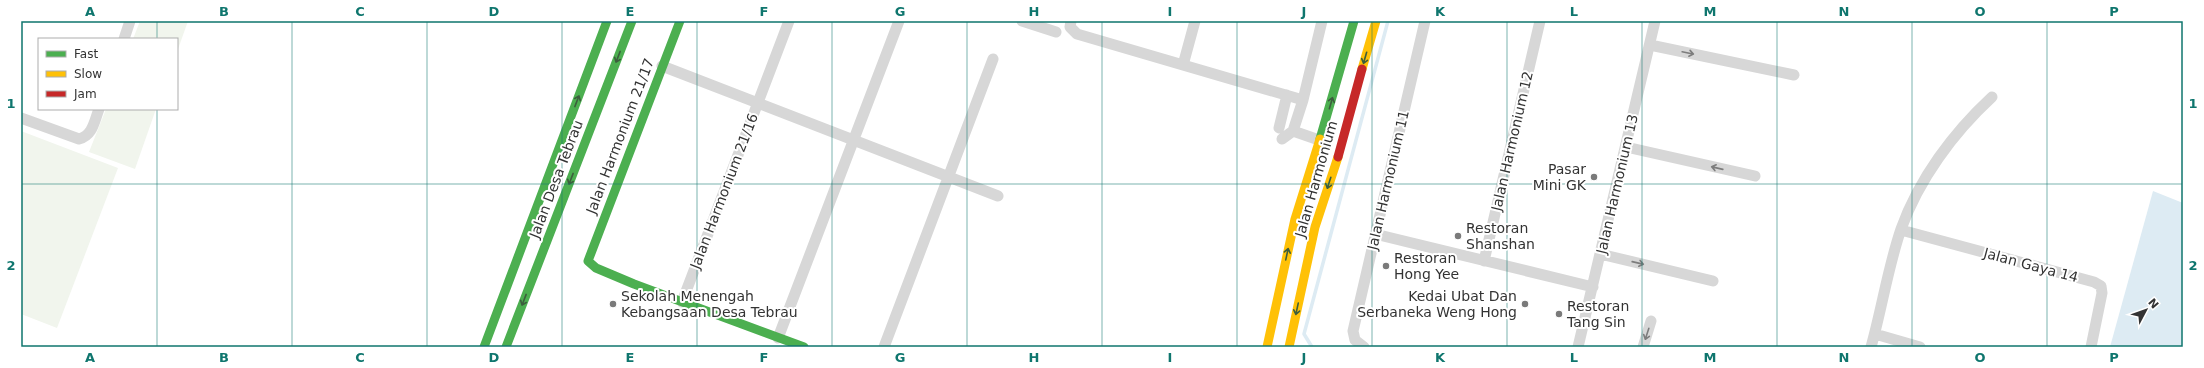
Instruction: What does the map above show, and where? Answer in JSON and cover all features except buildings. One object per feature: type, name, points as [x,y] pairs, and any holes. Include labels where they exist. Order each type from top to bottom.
[{"type":"main road","name":"Jalan Desa Tebrau","points":[[484,347],[607,21]]},
{"type":"main road","name":"Jalan Desa Tebrau","points":[[506,347],[632,21]]},
{"type":"main road","name":"Jalan Harmonium 21/17","points":[[680,21],[588,261],[596,268],[682,302]]},
{"type":"main road","name":"Jalan Harmonium","points":[[1267,347],[1295,218],[1354,21]]},
{"type":"main road","name":"Jalan Harmonium","points":[[1289,347],[1315,226],[1340,149],[1376,21]]},
{"type":"main road","points":[[682,302],[804,347]]},
{"type":"street","points":[[124,38],[130,21]]},
{"type":"street","name":"Jalan Harmonium 21/16","points":[[682,302],[789,21]]},
{"type":"street","points":[[778,338],[899,21]]},
{"type":"street","points":[[1022,21],[1056,32]]},
{"type":"street","points":[[1071,21],[1070,27],[1077,34],[1303,100]]},
{"type":"street","points":[[1183,65],[1195,21]]},
{"type":"street","points":[[1282,139],[1293,131],[1303,100],[1322,21]]},
{"type":"street","name":"Jalan Harmonium 11","points":[[1364,347],[1355,340],[1353,331],[1425,21]]},
{"type":"street","name":"Jalan Harmonium 12","points":[[1484,260],[1540,21]]},
{"type":"street","name":"Jalan Harmonium 13","points":[[1578,347],[1656,21]]},
{"type":"street","points":[[1650,45],[1794,75]]},
{"type":"street","points":[[884,347],[994,59]]},
{"type":"street","points":[[662,66],[998,196]]},
{"type":"street","points":[[1279,128],[1286,95]]},
{"type":"street","points":[[1871,347],[1901,230],[1924,179],[1953,140],[1992,97]]},
{"type":"street","points":[[21,118],[79,139],[87,137],[99,110]]},
{"type":"street","points":[[1293,131],[1319,140]]},
{"type":"street","points":[[1626,147],[1755,176]]},
{"type":"street","name":"Jalan Gaya 14","points":[[1901,230],[2094,282],[2101,286],[2102,293],[2091,347]]},
{"type":"street","points":[[1375,234],[1593,287]]},
{"type":"street","points":[[1600,254],[1713,281]]},
{"type":"street","points":[[1643,347],[1651,321]]},
{"type":"street","points":[[1874,334],[1920,347]]},
{"type":"shaded area","points":[[140,21],[188,21],[178,49],[178,38],[133,38]]},
{"type":"shaded area","points":[[106,110],[156,110],[135,169],[89,152]]},
{"type":"shaded area","points":[[21,131],[118,168],[57,328],[21,314]]},
{"type":"shaded area","points":[[2153,191],[2183,203],[2183,347],[2110,347]]},
{"type":"waterway","points":[[1312,347],[1304,334],[1388,21]]},
{"type":"traffic: fast","points":[[484,347],[607,21]]},
{"type":"traffic: fast","points":[[506,347],[632,21]]},
{"type":"traffic: fast","points":[[680,21],[588,261],[596,268],[634,284],[804,347]]},
{"type":"traffic: fast","points":[[1320,139],[1354,21]]},
{"type":"traffic: slow","points":[[1362,69],[1376,21]]},
{"type":"traffic: slow","points":[[1267,347],[1295,219],[1320,139]]},
{"type":"traffic: slow","points":[[1289,347],[1315,227],[1338,157]]},
{"type":"traffic: jam","points":[[1338,157],[1362,69]]},
{"type":"place","name":"Pasar Mini GK","points":[[1594,177]]},
{"type":"place","name":"Restoran Shanshan","points":[[1458,236]]},
{"type":"place","name":"Restoran Hong Yee","points":[[1386,266]]},
{"type":"place","name":"Sekolah Menengah Kebangsaan Desa Tebrau","points":[[613,304]]},
{"type":"place","name":"Kedai Ubat Dan Serbaneka Weng Hong","points":[[1525,304]]},
{"type":"place","name":"Restoran Tang Sin","points":[[1559,314]]}]
